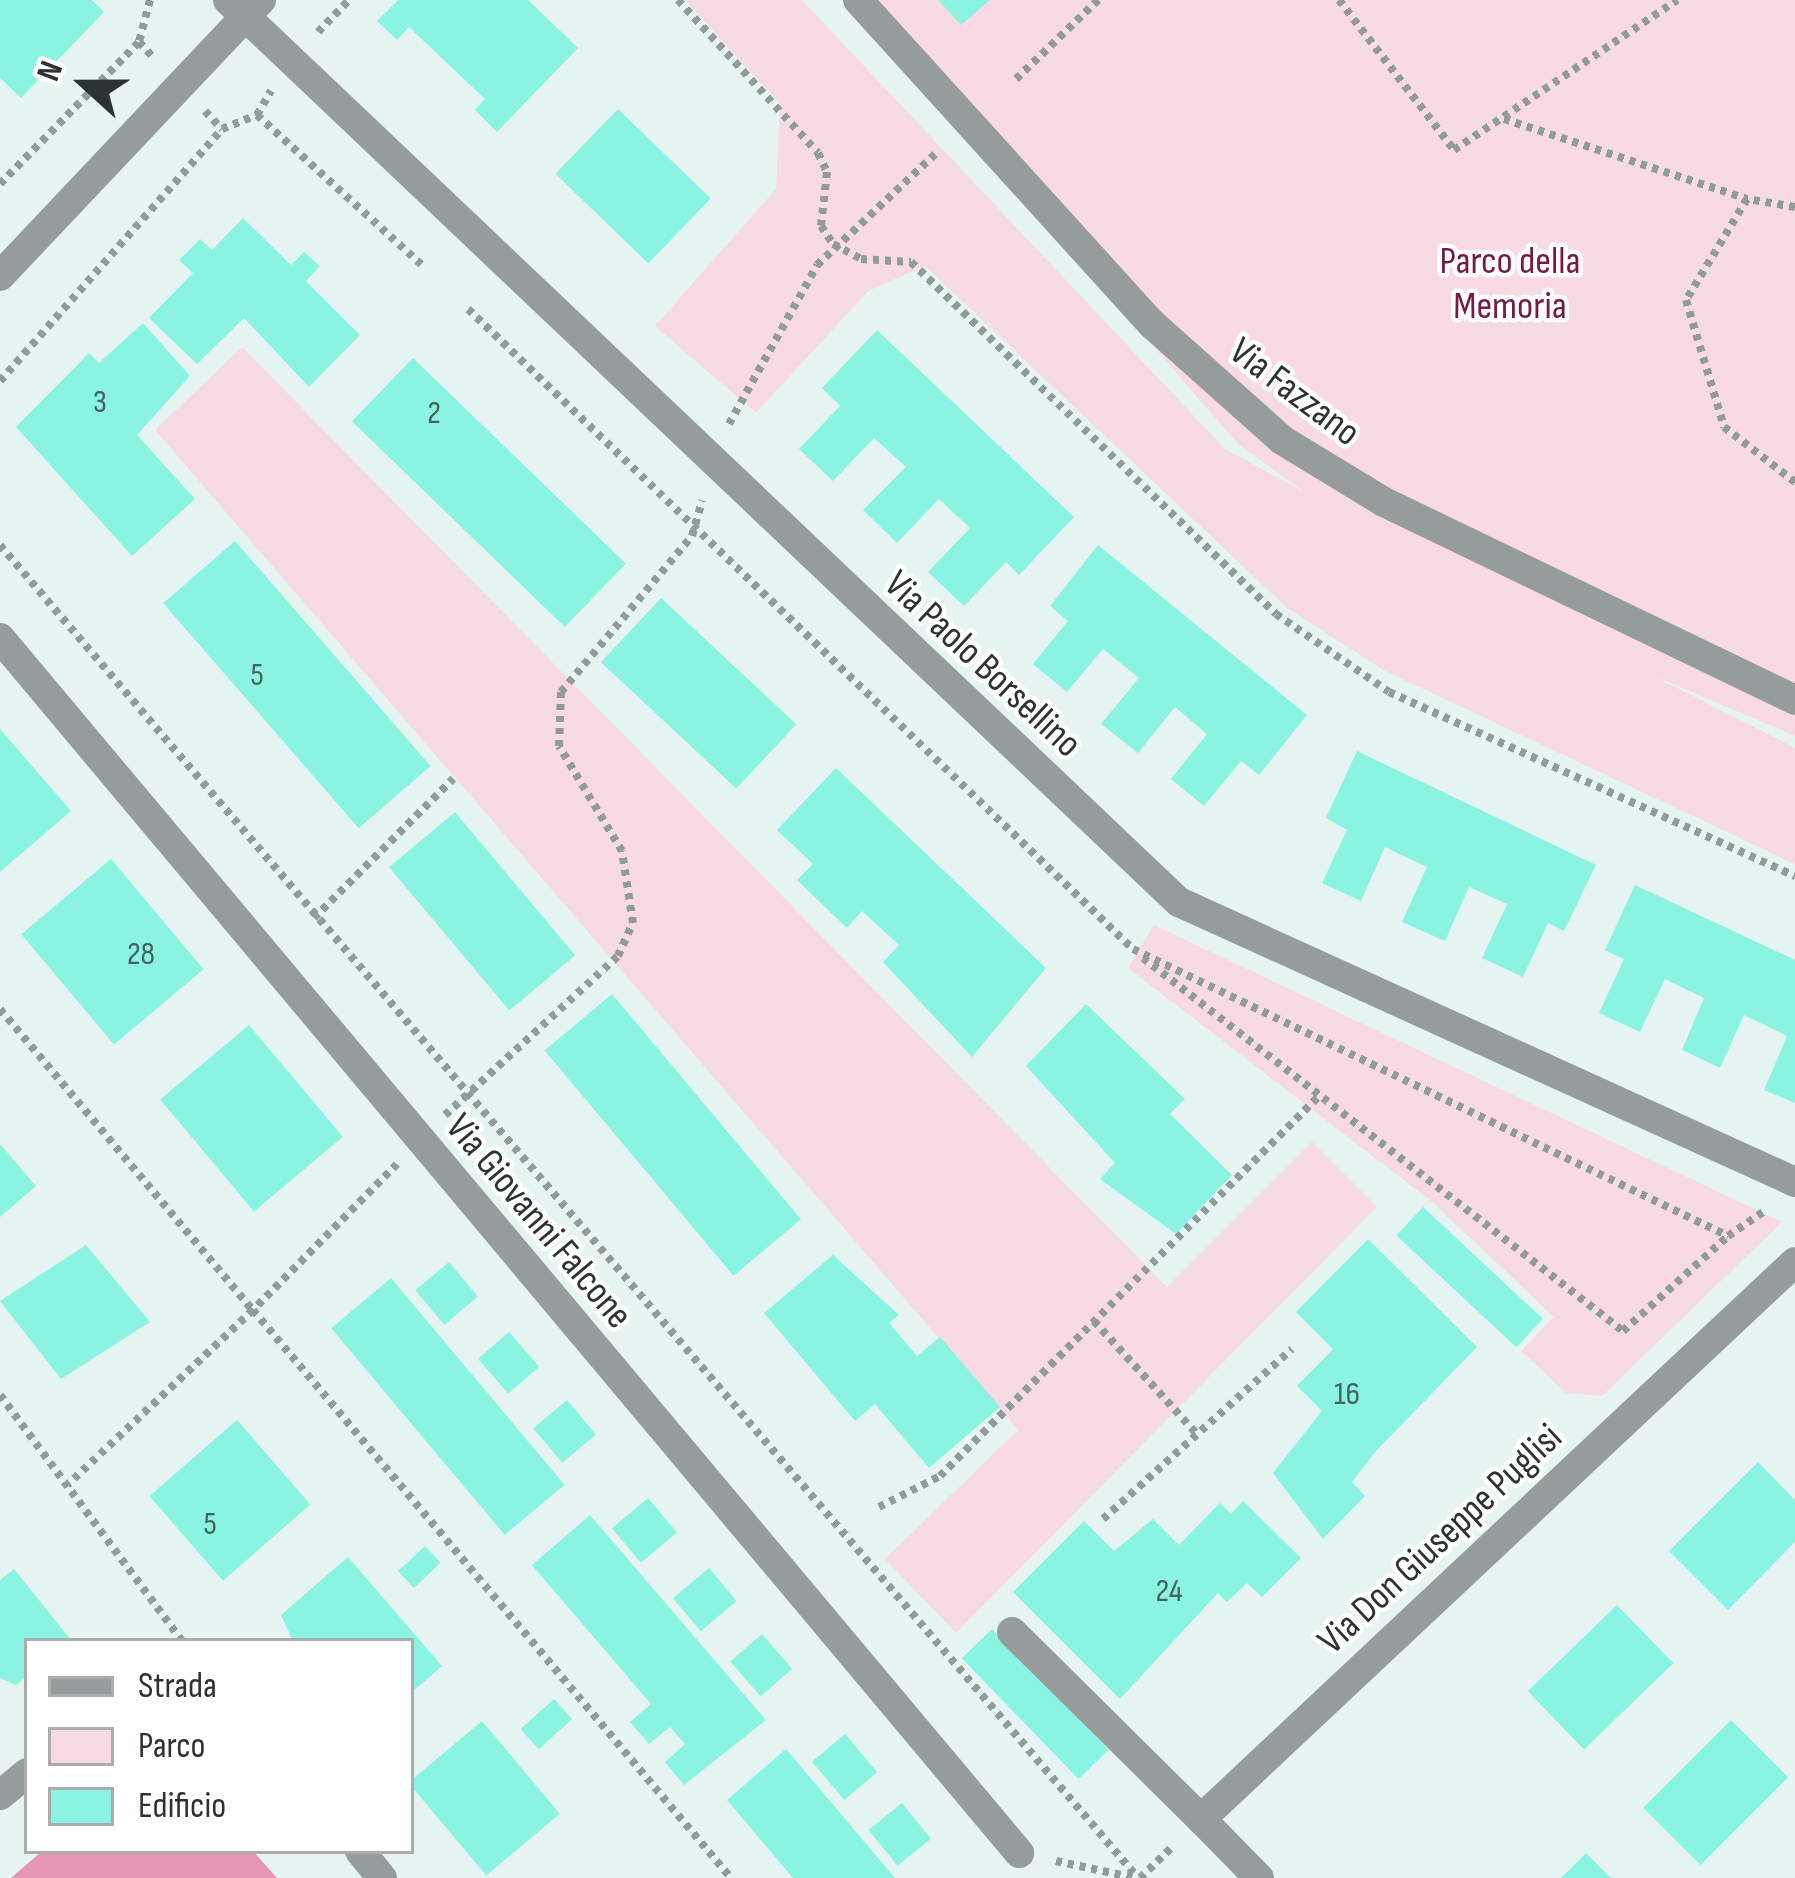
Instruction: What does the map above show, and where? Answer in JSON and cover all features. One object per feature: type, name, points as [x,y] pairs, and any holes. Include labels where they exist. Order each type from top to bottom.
[{"type":"street","name":"Via Fazzano","points":[[858,0],[1152,324],[1282,440],[1384,502],[1795,700]]},
{"type":"street","points":[[0,276],[180,85],[245,6]]},
{"type":"street","name":"Via Paolo Borsellino","points":[[245,6],[712,466],[1178,902],[1795,1182]]},
{"type":"street","name":"Via Giovanni Falcone","points":[[0,638],[1019,1853]]},
{"type":"street","name":"Via Don Giuseppe Puglisi","points":[[1201,1819],[1795,1262]]},
{"type":"street","points":[[1012,1632],[1259,1878]]},
{"type":"street","points":[[0,1795],[24,1775]]},
{"type":"street","points":[[362,1854],[382,1878]]},
{"type":"path","points":[[0,184],[139,42],[150,0]]},
{"type":"path","points":[[678,0],[818,153],[827,172],[821,226],[833,244],[860,260],[911,262],[1276,614],[1389,692],[1795,876]]},
{"type":"path","points":[[1016,79],[1098,0]]},
{"type":"path","points":[[1339,0],[1454,150],[1677,0]]},
{"type":"path","points":[[139,42],[222,129]]},
{"type":"path","points":[[0,381],[222,129],[256,115],[424,267]]},
{"type":"path","points":[[1502,118],[1747,200],[1795,207]]},
{"type":"path","points":[[67,1485],[254,1310],[464,1096],[618,956],[633,923],[622,851],[559,746],[561,692],[692,536],[712,466],[769,340],[833,244],[935,154]]},
{"type":"path","points":[[1747,200],[1686,300],[1724,427],[1795,482]]},
{"type":"path","points":[[0,545],[464,1096],[1137,1878]]},
{"type":"path","points":[[314,918],[453,779]]},
{"type":"path","points":[[1133,949],[1317,1098],[1622,1331],[1728,1236]]},
{"type":"path","points":[[0,1009],[730,1878]]},
{"type":"path","points":[[879,1507],[940,1476],[1317,1098]]},
{"type":"path","points":[[1094,1322],[1197,1434]]},
{"type":"path","points":[[1103,1519],[1292,1349]]},
{"type":"path","points":[[0,1395],[180,1638]]},
{"type":"path","points":[[1019,1853],[1137,1878]]},
{"type":"green space","name":"Parco della Memoria","points":[[685,0],[802,0],[1225,449],[1306,493],[1238,444],[853,0],[1795,0],[1795,736],[1654,676],[1795,748],[1795,864],[1385,671],[1286,607],[925,266],[868,291],[756,413],[655,326],[776,189],[780,104]]},
{"type":"green space","points":[[242,347],[1167,1287],[1312,1142],[1377,1207],[956,1633],[885,1559],[1018,1430],[155,430]]},
{"type":"green space","points":[[1154,925],[1782,1222],[1602,1396],[1566,1393],[1521,1351],[1554,1317],[1431,1201],[1128,968]]},
{"type":"shaded area","points":[[39,1854],[256,1854],[277,1878],[11,1878]]},
{"type":"building","points":[[0,0],[92,0],[104,12],[21,98],[0,78]]},
{"type":"building","points":[[398,0],[528,0],[578,48],[497,132],[475,110],[485,99],[409,27],[397,40],[377,21]]},
{"type":"building","points":[[938,0],[990,0],[961,25]]},
{"type":"building","points":[[618,109],[711,199],[648,263],[555,174]]},
{"type":"building","points":[[243,218],[291,265],[304,252],[320,266],[306,281],[360,335],[309,387],[244,318],[197,364],[149,318],[193,273],[179,260],[200,239],[212,250]]},
{"type":"building","points":[[143,323],[190,376],[137,435],[195,499],[132,556],[16,427],[89,353],[99,363]]},
{"type":"building","points":[[877,330],[1074,517],[1019,575],[1006,562],[964,606],[928,572],[970,528],[939,499],[897,543],[863,510],[906,467],[874,438],[833,481],[799,449],[840,406],[822,388]]},
{"type":"building","points":[[413,358],[626,564],[565,627],[352,421]]},
{"type":"building","points":[[235,541],[431,766],[359,828],[163,603]]},
{"type":"building","points":[[1098,545],[1307,715],[1259,775],[1241,761],[1204,806],[1171,779],[1207,734],[1175,707],[1138,753],[1101,724],[1139,678],[1103,649],[1067,692],[1033,664],[1068,621],[1050,606]]},
{"type":"building","points":[[661,598],[796,724],[736,789],[601,662]]},
{"type":"building","points":[[0,729],[71,811],[0,872]]},
{"type":"building","points":[[1357,751],[1596,865],[1564,931],[1548,923],[1523,977],[1482,958],[1507,904],[1469,887],[1445,941],[1402,922],[1427,867],[1385,847],[1361,901],[1322,883],[1347,830],[1326,818]]},
{"type":"building","points":[[836,768],[1046,968],[972,1057],[883,962],[899,945],[862,911],[847,928],[797,880],[813,864],[777,830]]},
{"type":"building","points":[[455,812],[575,955],[509,1011],[389,867]]},
{"type":"building","points":[[111,859],[204,969],[114,1045],[21,934]]},
{"type":"building","points":[[1635,885],[1795,960],[1795,1103],[1764,1090],[1787,1036],[1744,1015],[1720,1068],[1682,1050],[1704,998],[1665,979],[1640,1032],[1599,1013],[1624,959],[1605,950]]},
{"type":"building","points":[[612,994],[801,1219],[734,1276],[545,1051]]},
{"type":"building","points":[[1086,1004],[1185,1099],[1170,1114],[1232,1175],[1176,1234],[1100,1179],[1115,1163],[1026,1066]]},
{"type":"building","points":[[249,1025],[343,1137],[254,1211],[160,1100]]},
{"type":"building","points":[[0,1144],[36,1186],[0,1217]]},
{"type":"building","points":[[1423,1207],[1543,1319],[1516,1347],[1396,1236]]},
{"type":"building","points":[[1368,1239],[1477,1347],[1376,1451],[1352,1482],[1365,1496],[1323,1539],[1273,1473],[1322,1411],[1297,1386],[1333,1349],[1296,1312]]},
{"type":"building","points":[[86,1245],[150,1322],[61,1379],[0,1301]]},
{"type":"building","points":[[833,1255],[899,1315],[889,1323],[917,1356],[940,1337],[1000,1407],[929,1468],[875,1404],[855,1421],[764,1313]]},
{"type":"building","points":[[449,1262],[478,1296],[444,1325],[415,1290]]},
{"type":"building","points":[[391,1278],[565,1485],[505,1535],[331,1328]]},
{"type":"building","points":[[509,1332],[539,1367],[508,1394],[478,1359]]},
{"type":"building","points":[[567,1400],[596,1434],[562,1463],[533,1428]]},
{"type":"building","points":[[237,1420],[310,1505],[223,1581],[149,1496]]},
{"type":"building","points":[[1758,1462],[1795,1500],[1795,1542],[1728,1610],[1669,1551]]},
{"type":"building","points":[[648,1498],[677,1532],[641,1563],[612,1528]]},
{"type":"building","points":[[1243,1501],[1301,1558],[1262,1597],[1247,1583],[1227,1602],[1218,1593],[1120,1699],[1013,1592],[1084,1521],[1114,1551],[1153,1519],[1179,1545],[1220,1503],[1231,1514]]},
{"type":"building","points":[[590,1515],[766,1720],[684,1785],[665,1762],[685,1744],[670,1727],[649,1744],[630,1722],[651,1704],[532,1565]]},
{"type":"building","points":[[425,1546],[441,1563],[414,1588],[398,1571]]},
{"type":"building","points":[[348,1557],[442,1666],[414,1690],[414,1638],[292,1638],[281,1615]]},
{"type":"building","points":[[709,1568],[737,1601],[701,1631],[673,1598]]},
{"type":"building","points":[[14,1569],[70,1638],[24,1638],[24,1678],[16,1685],[0,1678],[0,1580]]},
{"type":"building","points":[[1617,1605],[1673,1663],[1584,1749],[1528,1691]]},
{"type":"building","points":[[992,1629],[1109,1750],[1078,1779],[962,1658]]},
{"type":"building","points":[[762,1634],[792,1669],[760,1696],[730,1662]]},
{"type":"building","points":[[554,1699],[572,1719],[539,1749],[521,1729]]},
{"type":"building","points":[[1731,1720],[1788,1777],[1701,1865],[1643,1808]]},
{"type":"building","points":[[482,1721],[560,1814],[486,1875],[414,1789],[414,1778]]},
{"type":"building","points":[[845,1734],[877,1772],[844,1800],[812,1762]]},
{"type":"building","points":[[786,1749],[895,1878],[793,1878],[727,1800]]},
{"type":"building","points":[[902,1803],[931,1839],[898,1866],[869,1830]]},
{"type":"building","points":[[1586,1853],[1611,1878],[1561,1878]]}]
